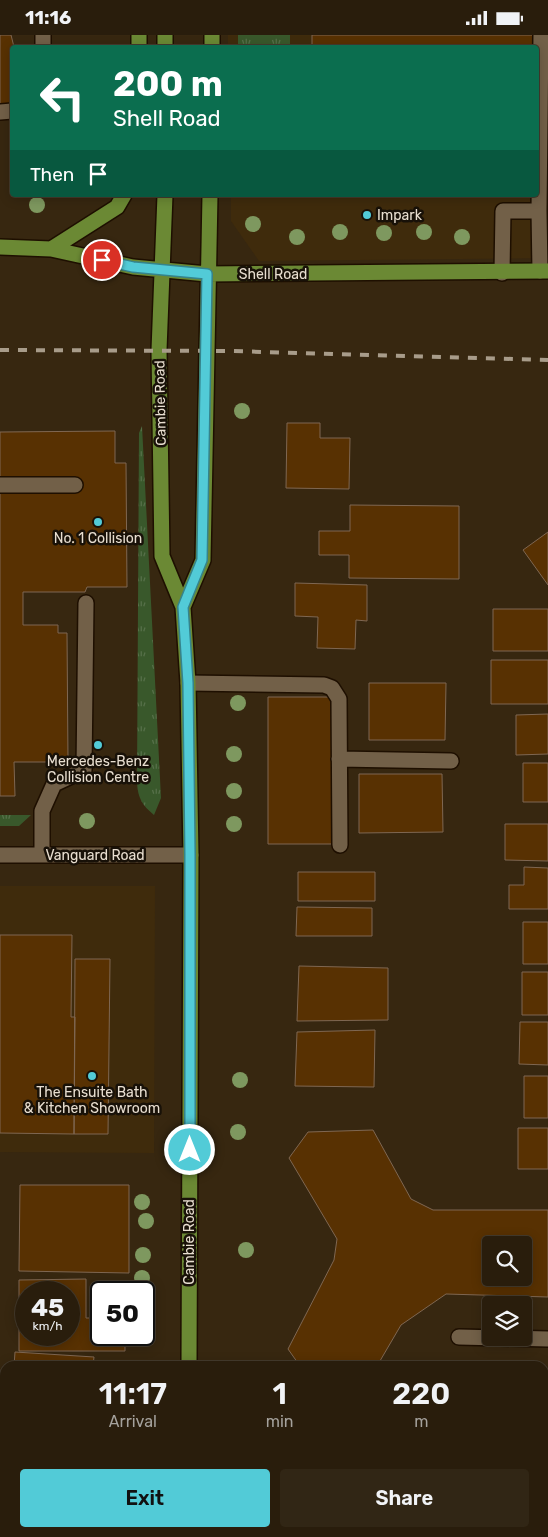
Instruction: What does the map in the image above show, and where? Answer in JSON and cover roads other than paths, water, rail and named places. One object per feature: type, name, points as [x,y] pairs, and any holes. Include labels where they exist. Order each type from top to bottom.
[{"type":"main road","points":[[51,249],[117,207],[123,197]]},
{"type":"main road","name":"Cambie Road","points":[[165,197],[159,350],[162,556],[183,607],[188,683],[190,855],[189,1361]]},
{"type":"main road","name":"Cambie Road","points":[[183,607],[202,560],[210,197]]},
{"type":"main road","name":"Shell Road","points":[[0,247],[51,249],[133,267],[207,274],[502,273],[544,271]]},
{"type":"street","points":[[541,35],[539,211],[544,271]]},
{"type":"street","points":[[502,273],[503,211],[539,211]]},
{"type":"street","points":[[0,485],[75,485]]},
{"type":"street","points":[[42,855],[42,811],[54,785],[84,770],[86,603]]},
{"type":"street","points":[[188,683],[324,685],[332,688],[339,699],[340,845]]},
{"type":"street","points":[[339,759],[451,761]]},
{"type":"street","name":"Vanguard Road","points":[[0,855],[190,855]]},
{"type":"street","points":[[459,1337],[548,1339]]},
{"type":"railway","points":[[0,350],[230,351],[548,360]]},
{"type":"place","name":"Impark","points":[[367,215]]},
{"type":"place","name":"No. 1 Collision","points":[[98,522]]},
{"type":"place","name":"Mercedes-Benz Collision Centre","points":[[98,745]]},
{"type":"place","name":"The Ensuite Bath & Kitchen Showroom","points":[[92,1076]]}]
